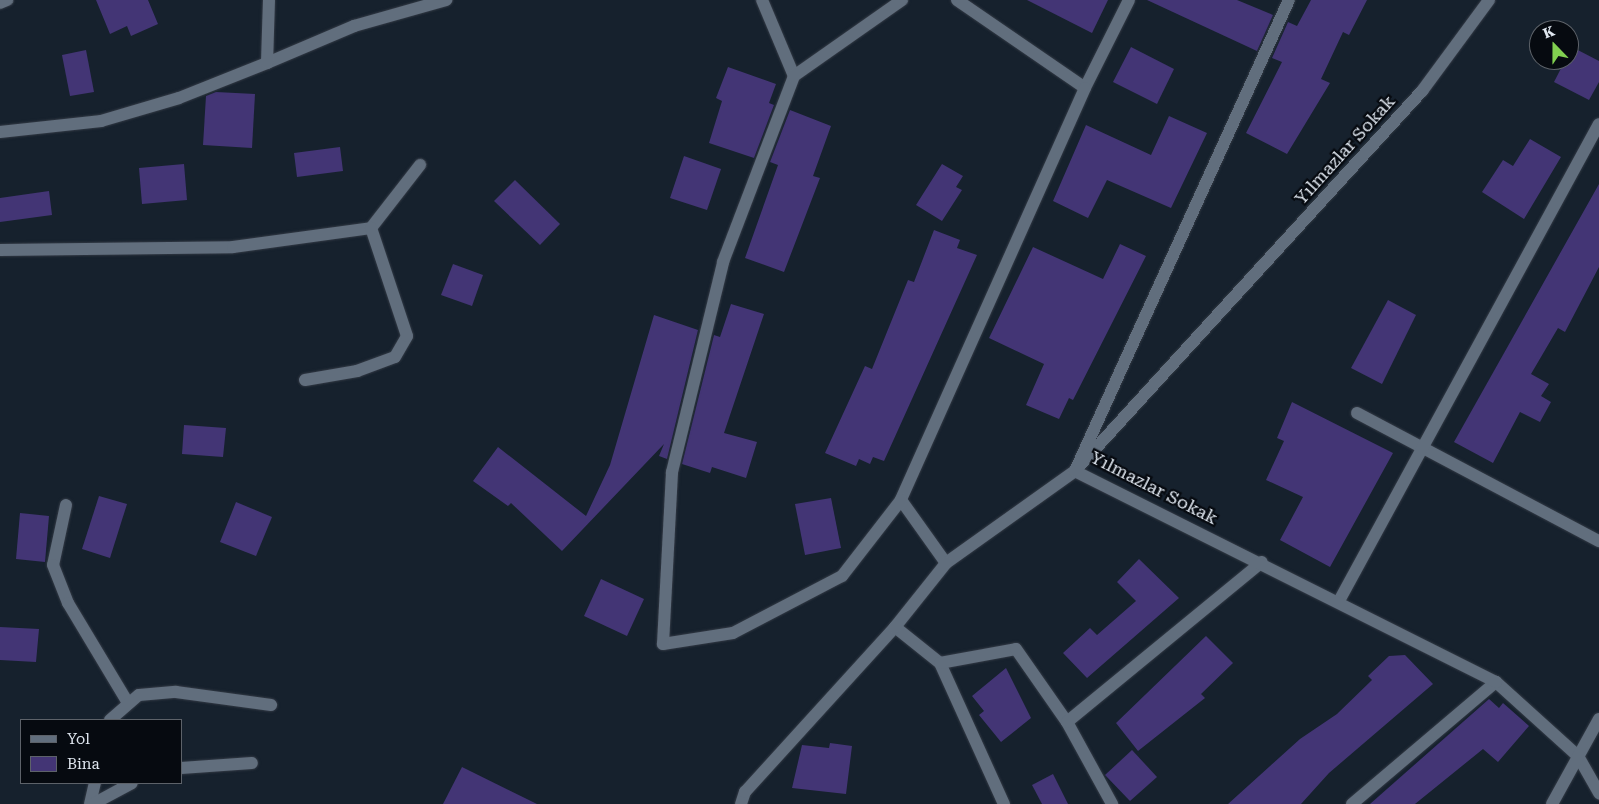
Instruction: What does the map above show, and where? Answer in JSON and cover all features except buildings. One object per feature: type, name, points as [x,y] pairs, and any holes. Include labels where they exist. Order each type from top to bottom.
[{"type":"street","points":[[0,3],[7,0]]},
{"type":"street","points":[[266,63],[268,0]]},
{"type":"street","points":[[0,132],[101,121],[179,98],[354,26],[446,0]]},
{"type":"street","points":[[762,0],[794,76]]},
{"type":"street","points":[[902,0],[794,76],[723,262],[672,472],[663,644],[733,633],[842,576],[901,500],[1085,88],[1129,0]]},
{"type":"street","points":[[957,0],[1085,88]]},
{"type":"street","points":[[741,804],[745,792],[896,627],[946,563],[1075,471],[1289,0]]},
{"type":"street","name":"Yılmazlar Sokak","points":[[1489,0],[1422,91],[1075,471],[1262,562],[1496,682],[1578,756],[1599,793]]},
{"type":"street","points":[[1339,601],[1599,124]]},
{"type":"street","points":[[0,250],[233,247],[371,228],[420,165]]},
{"type":"street","points":[[306,380],[357,371],[395,357],[407,336],[371,228]]},
{"type":"street","points":[[1357,413],[1599,540]]},
{"type":"street","points":[[901,500],[946,563]]},
{"type":"street","points":[[66,505],[53,565],[68,603],[128,704]]},
{"type":"street","points":[[1067,722],[1262,562]]},
{"type":"street","points":[[896,627],[940,663],[1004,804]]},
{"type":"street","points":[[940,663],[1016,649],[1067,722],[1112,804]]},
{"type":"street","points":[[1352,804],[1496,682]]},
{"type":"street","points":[[111,719],[139,695],[176,692],[271,705]]},
{"type":"street","points":[[1552,804],[1599,719]]},
{"type":"street","points":[[182,768],[252,763]]},
{"type":"street","points":[[91,804],[95,784]]},
{"type":"street","points":[[91,804],[130,784]]}]
